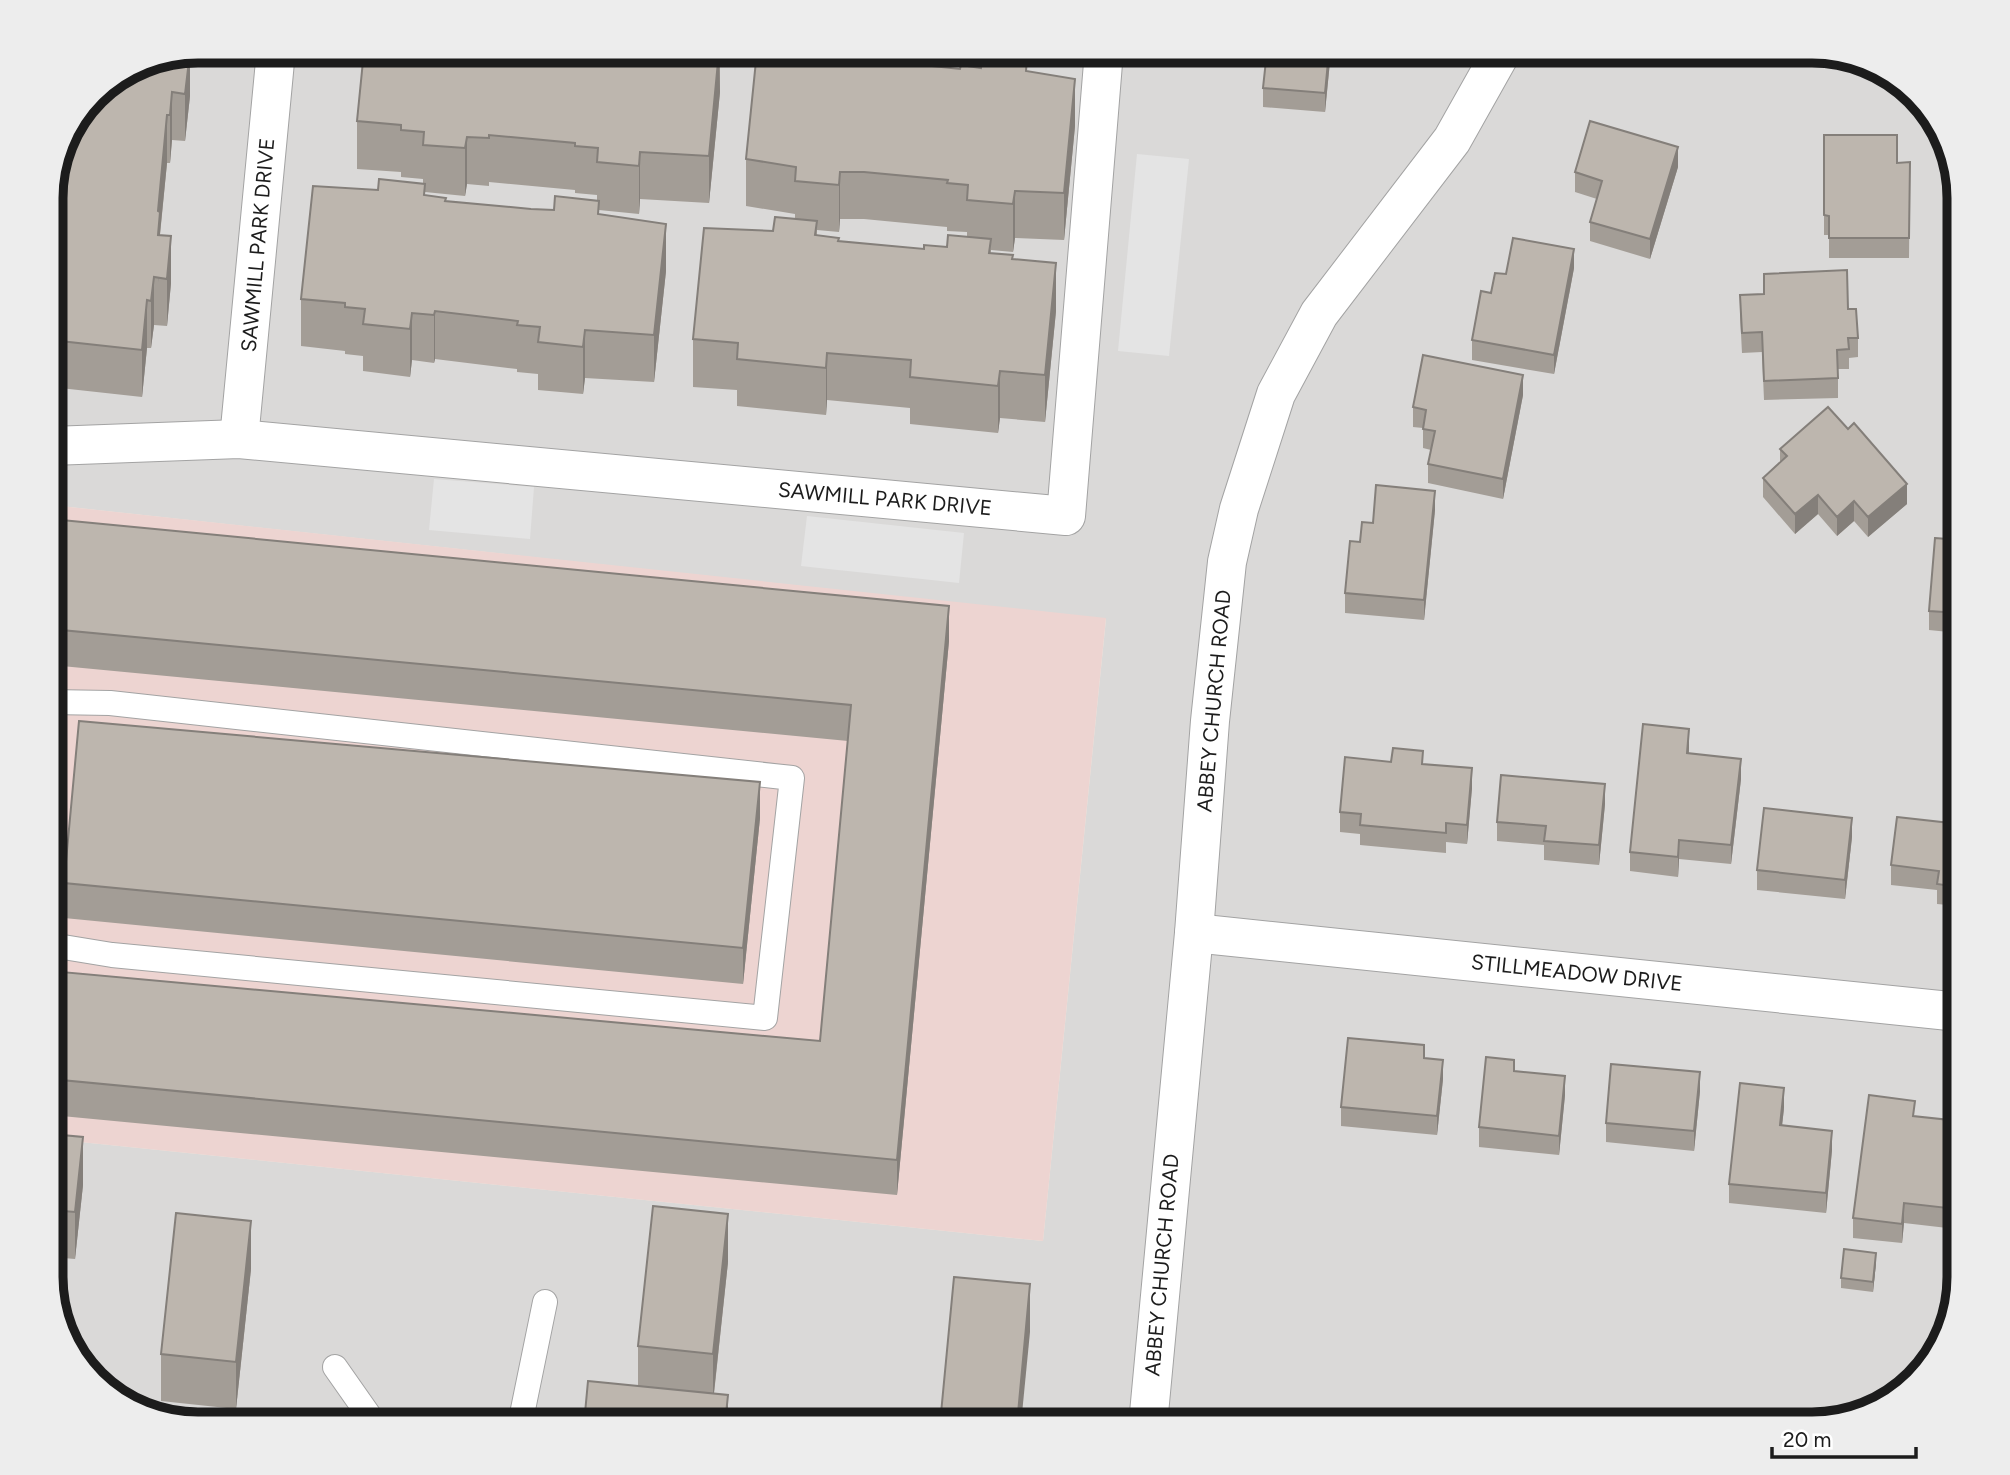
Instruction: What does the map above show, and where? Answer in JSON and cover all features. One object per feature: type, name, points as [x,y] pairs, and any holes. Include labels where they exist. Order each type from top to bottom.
[{"type":"street","name":"SAWMILL PARK DRIVE","points":[[239,439],[275,63]]},
{"type":"street","name":"SAWMILL PARK DRIVE","points":[[63,446],[239,439],[1066,516],[1103,63]]},
{"type":"street","name":"ABBEY CHURCH ROAD","points":[[1149,1412],[1194,933],[1210,721],[1227,562],[1239,509],[1276,394],[1319,314],[1452,140],[1495,63]]},
{"type":"street","name":"STILLMEADOW DRIVE","points":[[1194,933],[1947,1011]]},
{"type":"lane","points":[[63,702],[110,703],[792,778],[765,1017],[112,955],[63,947]]},
{"type":"lane","points":[[522,1412],[545,1302]]},
{"type":"lane","points":[[335,1367],[367,1412]]},
{"type":"shaded area","points":[[198,63],[1812,63],[1855,70],[1880,81],[1914,109],[1933,138],[1946,180],[1947,198],[1947,1277],[1940,1320],[1924,1352],[1907,1372],[1880,1394],[1855,1405],[1812,1412],[198,1412],[155,1405],[123,1389],[103,1372],[86,1352],[73,1329],[68,1312],[63,1286],[63,1140],[1043,1241],[1106,619],[63,506],[63,189],[67,165],[126,84],[163,68]]},
{"type":"shaded area","points":[[1137,154],[1189,159],[1169,356],[1118,351]]},
{"type":"shaded area","points":[[434,479],[534,487],[530,539],[429,530]]},
{"type":"shaded area","points":[[63,506],[1106,618],[1043,1241],[63,1140]]},
{"type":"shaded area","points":[[807,516],[964,533],[959,583],[801,566]]},
{"type":"building","points":[[363,63],[718,63],[709,156],[640,152],[639,166],[597,162],[598,148],[575,146],[575,143],[489,135],[489,138],[467,137],[465,148],[423,145],[424,132],[401,130],[401,125],[357,121]]},
{"type":"building","points":[[756,63],[902,63],[960,69],[961,65],[981,68],[982,63],[1027,63],[1026,71],[1075,79],[1064,193],[1015,191],[1013,204],[967,200],[968,185],[947,183],[948,180],[840,172],[839,185],[795,181],[796,167],[746,159]]},
{"type":"building","points":[[1266,63],[1328,63],[1325,93],[1263,88]]},
{"type":"building","points":[[189,64],[185,94],[172,92],[170,115],[167,115],[158,235],[171,236],[167,279],[154,277],[151,301],[147,300],[142,350],[63,341],[64,180],[77,138],[91,116],[109,96],[146,73]]},
{"type":"building","points":[[1590,121],[1678,147],[1650,239],[1590,222],[1602,181],[1575,172]]},
{"type":"building","points":[[1824,135],[1897,135],[1897,163],[1910,162],[1909,238],[1829,238],[1829,216],[1824,215]]},
{"type":"building","points":[[379,179],[425,184],[424,195],[446,198],[445,201],[554,210],[555,196],[599,201],[598,214],[666,224],[654,335],[585,330],[583,347],[538,342],[540,327],[517,325],[518,321],[435,311],[434,315],[412,313],[410,329],[363,324],[365,309],[345,307],[345,303],[301,299],[313,186],[378,190]]},
{"type":"building","points":[[775,217],[817,221],[815,235],[839,238],[838,241],[924,249],[924,245],[947,247],[948,235],[991,239],[989,253],[1013,255],[1012,259],[1056,263],[1045,375],[1000,371],[998,386],[910,377],[911,360],[827,353],[826,368],[737,359],[738,343],[693,339],[704,228],[773,231]]},
{"type":"building","points":[[1513,238],[1574,249],[1554,355],[1472,340],[1481,291],[1491,293],[1495,273],[1506,274]]},
{"type":"building","points":[[1847,270],[1848,309],[1856,309],[1858,338],[1848,338],[1849,349],[1837,350],[1838,378],[1764,381],[1762,332],[1742,333],[1740,295],[1764,294],[1764,274]]},
{"type":"building","points":[[1423,355],[1523,375],[1503,479],[1428,464],[1435,431],[1423,429],[1426,410],[1413,407]]},
{"type":"building","points":[[1828,407],[1848,429],[1854,423],[1907,484],[1868,517],[1854,501],[1837,517],[1818,495],[1795,514],[1763,478],[1787,456],[1780,449]]},
{"type":"building","points":[[1376,485],[1435,491],[1424,600],[1345,593],[1350,541],[1360,542],[1362,522],[1373,523]]},
{"type":"building","points":[[63,520],[949,606],[897,1160],[63,1080],[63,972],[820,1041],[851,705],[63,630]]},
{"type":"building","points":[[1935,538],[1947,539],[1947,612],[1929,611]]},
{"type":"building","points":[[79,721],[760,782],[743,948],[64,883]]},
{"type":"building","points":[[1643,724],[1689,729],[1687,753],[1741,759],[1731,845],[1679,840],[1678,857],[1630,852]]},
{"type":"building","points":[[1393,748],[1423,751],[1422,764],[1472,768],[1467,825],[1446,823],[1446,833],[1360,825],[1361,814],[1340,812],[1345,757],[1391,762]]},
{"type":"building","points":[[1501,775],[1605,784],[1599,845],[1544,841],[1546,826],[1497,822]]},
{"type":"building","points":[[1764,808],[1852,818],[1845,880],[1757,870]]},
{"type":"building","points":[[1897,817],[1947,823],[1947,885],[1937,884],[1939,871],[1891,865]]},
{"type":"building","points":[[1348,1038],[1424,1045],[1424,1058],[1443,1060],[1437,1116],[1341,1107]]},
{"type":"building","points":[[1486,1057],[1514,1060],[1514,1071],[1565,1076],[1559,1136],[1479,1127]]},
{"type":"building","points":[[1611,1064],[1700,1072],[1694,1131],[1606,1123]]},
{"type":"building","points":[[1740,1083],[1784,1088],[1780,1125],[1832,1131],[1826,1193],[1729,1184]]},
{"type":"building","points":[[1869,1095],[1915,1101],[1913,1116],[1947,1120],[1947,1208],[1904,1203],[1902,1224],[1853,1218]]},
{"type":"building","points":[[63,1135],[83,1137],[75,1212],[63,1211]]},
{"type":"building","points":[[653,1206],[728,1214],[713,1354],[638,1346]]},
{"type":"building","points":[[176,1213],[251,1221],[236,1362],[161,1354]]},
{"type":"building","points":[[1844,1249],[1876,1253],[1873,1282],[1841,1278]]},
{"type":"building","points":[[954,1277],[1030,1284],[1018,1412],[941,1412]]},
{"type":"building","points":[[588,1381],[728,1395],[726,1412],[585,1412]]},
{"type":"building","points":[[1272,1409],[1302,1412],[1272,1412]]}]
